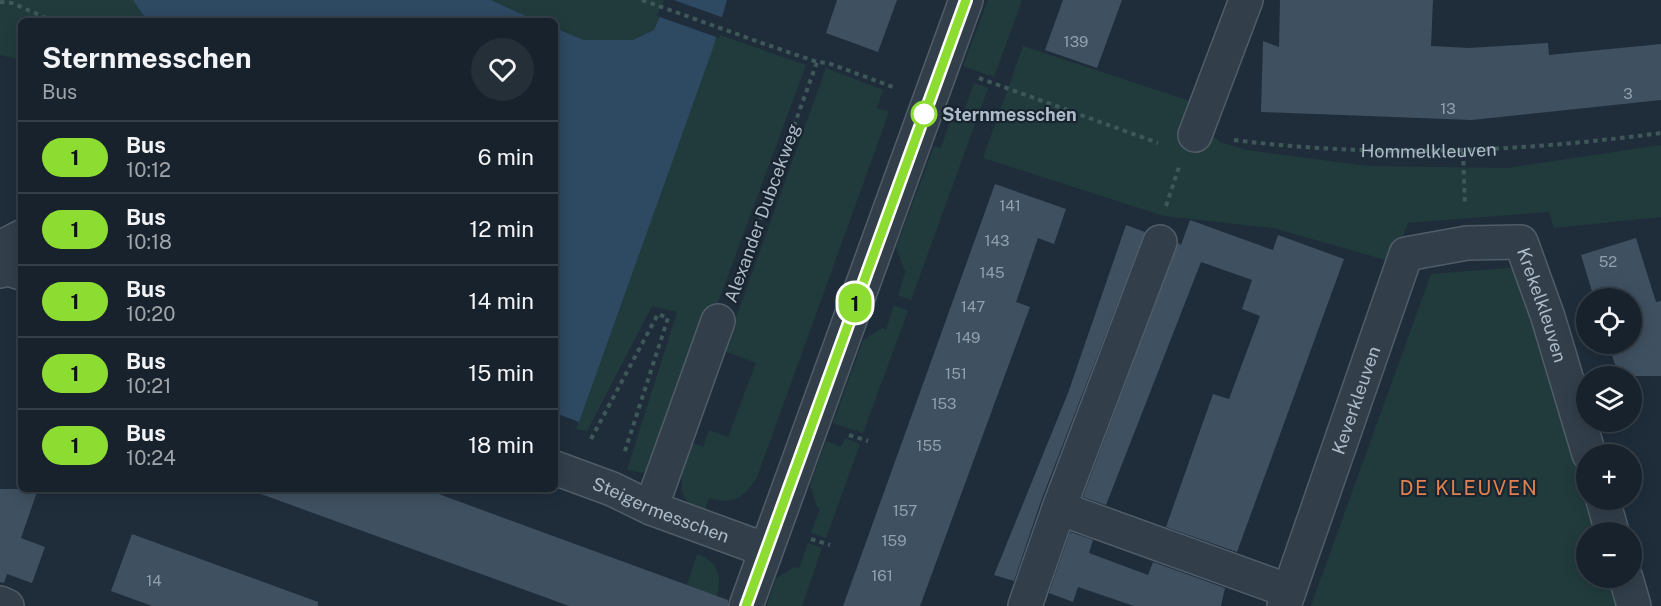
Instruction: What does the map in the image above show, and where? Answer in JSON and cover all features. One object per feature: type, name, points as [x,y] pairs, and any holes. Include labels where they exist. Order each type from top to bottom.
[{"type":"street","points":[[746,606],[966,0]]},
{"type":"street","points":[[1189,144],[1246,0]]},
{"type":"street","points":[[5,262],[18,242]]},
{"type":"street","points":[[1025,606],[1059,508],[1161,242]]},
{"type":"street","name":"Krekelkleuven","points":[[1467,243],[1521,242],[1548,316],[1586,444]]},
{"type":"street","name":"Keverkleuven","points":[[1286,598],[1406,254],[1467,243]]},
{"type":"street","name":"Alexander Dubcekweg","points":[[651,508],[718,321]]},
{"type":"street","name":"Steigermesschen","points":[[558,469],[612,489],[651,508],[766,550]]},
{"type":"street","points":[[1059,508],[1286,598]]},
{"type":"street","points":[[1629,588],[1634,606]]},
{"type":"street","points":[[0,603],[8,606]]},
{"type":"path","points":[[642,0],[903,90],[932,92]]},
{"type":"path","points":[[0,2],[12,3],[46,18]]},
{"type":"path","name":"Alexander Dubcekweg","points":[[718,321],[727,311],[817,62]]},
{"type":"path","points":[[997,85],[1189,144],[1167,202],[1161,242]]},
{"type":"path","name":"Hommelkleuven","points":[[1189,144],[1463,152],[1595,142],[1661,133]]},
{"type":"path","points":[[1463,152],[1467,243]]},
{"type":"path","points":[[581,437],[590,440],[658,314],[668,318],[612,489]]},
{"type":"green space","points":[[0,0],[133,0],[145,18],[18,18],[18,59],[0,55]]},
{"type":"green space","points":[[491,0],[667,0],[654,30],[633,40],[584,40],[558,29],[558,18],[530,18]]},
{"type":"green space","points":[[988,0],[1022,0],[994,77],[963,66]]},
{"type":"green space","points":[[717,34],[806,65],[716,308],[652,467],[643,473],[627,470],[677,312],[652,306],[587,431],[576,429]]},
{"type":"green space","points":[[1023,46],[1193,102],[1203,128],[1220,142],[1246,150],[1368,166],[1507,168],[1661,145],[1661,217],[1554,228],[1549,212],[1408,223],[1393,262],[1273,228],[1164,216],[983,158]]},
{"type":"green space","points":[[826,68],[883,90],[877,108],[889,112],[757,477],[748,490],[738,498],[725,501],[709,498],[705,510],[691,504],[683,492],[681,484],[686,456],[690,442],[703,447],[709,430],[728,437],[756,363],[724,351]]},
{"type":"green space","points":[[974,83],[988,88],[911,300],[898,295],[906,270],[896,248],[934,146],[941,148],[950,121],[960,124]]},
{"type":"green space","points":[[1519,267],[1576,461],[1576,510],[1591,510],[1594,522],[1576,522],[1576,588],[1614,588],[1619,606],[1311,606],[1431,274]]},
{"type":"green space","points":[[894,305],[908,311],[863,433],[833,423],[863,340],[882,328],[886,330]]},
{"type":"green space","points":[[845,438],[860,444],[826,538],[811,533],[820,508],[817,507],[810,485],[826,441],[841,447]]},
{"type":"green space","points":[[808,543],[822,548],[802,606],[767,606],[776,578],[795,567],[799,568]]},
{"type":"green space","points":[[697,554],[712,563],[718,575],[718,590],[714,606],[680,606]]},
{"type":"water","points":[[133,0],[491,0],[530,18],[145,18]]},
{"type":"water","points":[[667,0],[727,0],[713,48],[579,422],[558,414],[558,29],[584,40],[633,40],[654,30]]},
{"type":"pier","points":[[664,0],[674,0],[724,18],[719,38],[657,16]]},
{"type":"building","points":[[837,0],[897,0],[878,52],[826,33]]},
{"type":"building","points":[[1063,0],[1122,0],[1097,68],[1045,50]]},
{"type":"building","points":[[1280,0],[1433,0],[1431,46],[1469,48],[1548,43],[1549,55],[1661,44],[1661,100],[1472,120],[1261,112],[1263,41],[1279,47]]},
{"type":"building","points":[[995,184],[1066,209],[1054,244],[1038,238],[1016,302],[1030,307],[920,606],[843,606]]},
{"type":"building","points":[[1190,220],[1273,250],[1278,235],[1344,259],[1237,552],[1166,527],[1213,394],[1229,399],[1260,316],[1242,309],[1252,280],[1201,262],[1106,505],[1083,497],[1178,243],[1181,245]]},
{"type":"building","points":[[1126,225],[1145,232],[1041,501],[1014,581],[994,575],[1068,393]]},
{"type":"building","points":[[1636,238],[1656,302],[1661,301],[1661,376],[1642,376],[1642,366],[1616,366],[1611,354],[1642,354],[1642,288],[1591,288],[1581,255]]},
{"type":"building","points":[[0,489],[37,492],[21,538],[45,547],[32,583],[7,574],[4,583],[0,582]]},
{"type":"building","points":[[433,492],[728,600],[728,606],[569,606],[258,493]]},
{"type":"building","points":[[1070,532],[1093,540],[1089,553],[1148,575],[1153,562],[1225,588],[1221,606],[1134,606],[1078,587],[1073,602],[1049,593]]},
{"type":"building","points":[[132,534],[318,602],[318,606],[152,606],[111,591]]},
{"type":"bus line","name":"1","points":[[746,606],[966,0]]},
{"type":"place","name":"Sternmesschen","points":[[924,114]]},
{"type":"district","name":"DE KLEUVEN","points":[[1469,488]]}]
